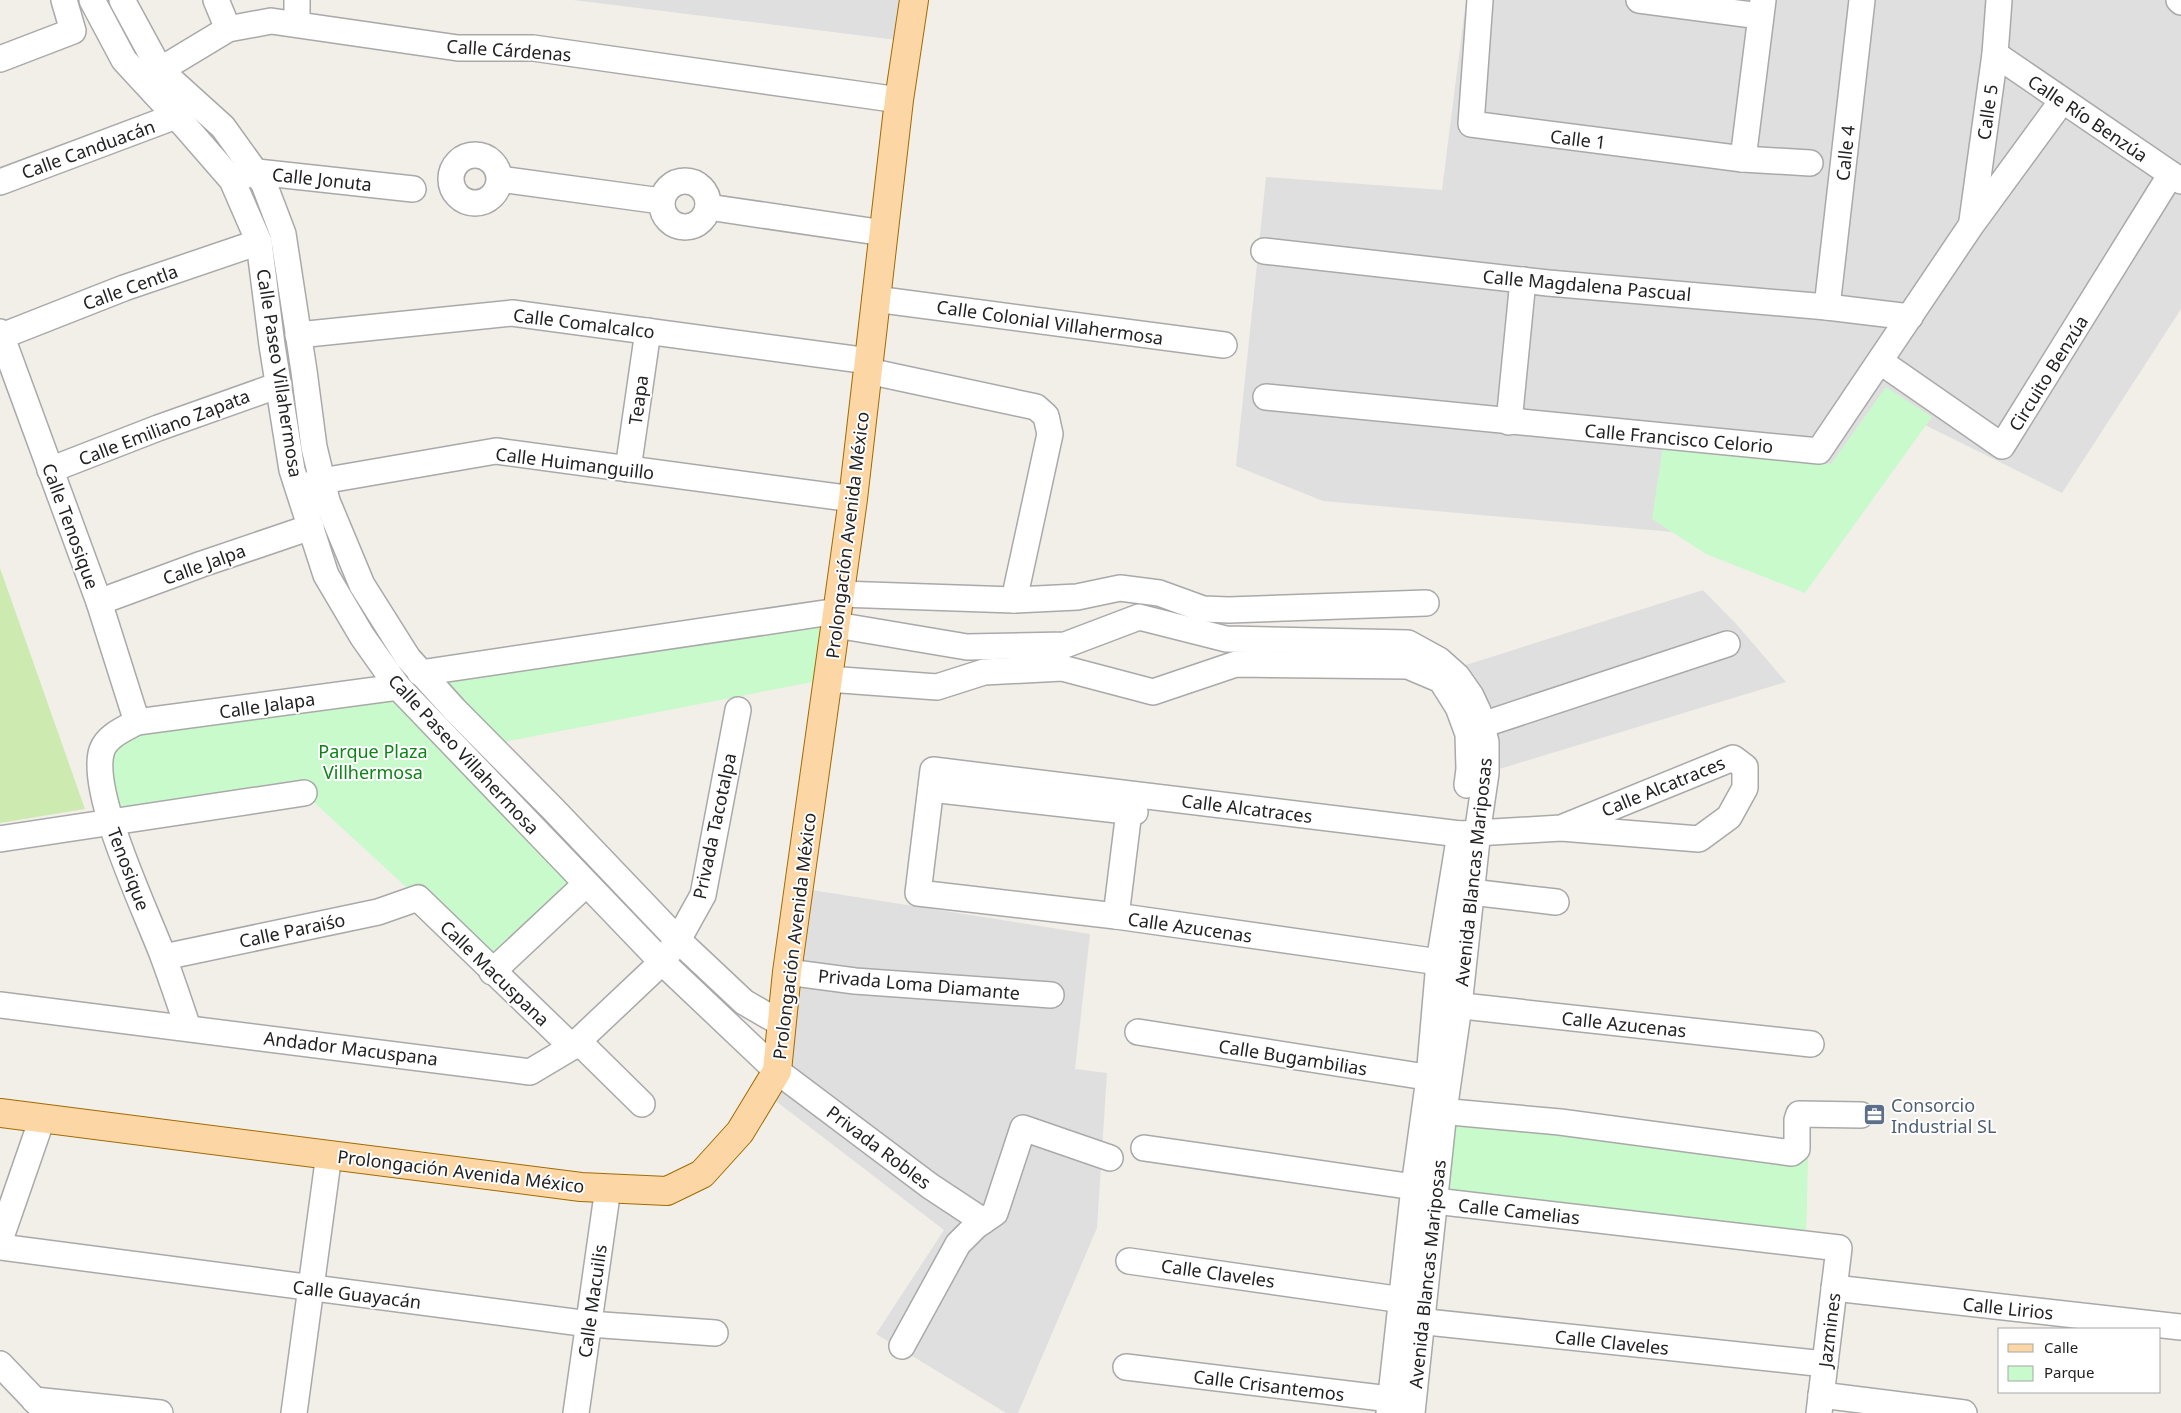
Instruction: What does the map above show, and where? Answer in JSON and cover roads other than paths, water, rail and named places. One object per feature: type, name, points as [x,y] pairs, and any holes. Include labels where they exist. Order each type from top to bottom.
[{"type":"main road","name":"Prolongación Avenida México","points":[[0,1113],[581,1187],[667,1191],[702,1174],[740,1132],[776,1071],[854,499],[875,299],[899,100],[914,0]]},
{"type":"street","points":[[0,59],[73,31],[64,0]]},
{"type":"street","name":"Calle Paseo Villahermosa","points":[[92,0],[124,60],[232,180],[260,242],[278,385],[292,470],[326,575],[362,636],[398,687],[436,727],[662,962],[776,1071]]},
{"type":"street","name":"Calle Paseo Villahermosa","points":[[122,0],[160,70],[223,127],[264,184],[283,234],[314,447],[327,501],[362,585],[408,658],[454,709],[553,808],[678,940],[744,1002],[782,1024]]},
{"type":"street","points":[[216,0],[228,29]]},
{"type":"street","name":"Calle 1","points":[[1480,0],[1471,124],[1743,159],[1810,163]]},
{"type":"street","points":[[1639,0],[1762,8],[1743,159]]},
{"type":"street","name":"Calle 4","points":[[1827,307],[1862,0]]},
{"type":"street","points":[[1998,10],[2013,0]]},
{"type":"street","name":"Calle 5","points":[[1972,224],[1995,54],[1998,10]]},
{"type":"street","name":"Calle Cárdenas","points":[[160,70],[228,29],[271,21],[297,12],[458,48],[533,48],[899,100]]},
{"type":"street","name":"Calle Río Benzúa","points":[[1995,54],[2176,178]]},
{"type":"street","name":"Calle Francisco Celorio","points":[[1266,397],[1819,451],[1881,362],[1972,224],[2062,101]]},
{"type":"street","name":"Calle Canduacán","points":[[0,182],[176,116]]},
{"type":"street","name":"Calle Jonuta","points":[[232,180],[257,172],[413,189]]},
{"type":"street","name":"Circuito Benzúa","points":[[1881,362],[2002,446],[2176,178]]},
{"type":"street","points":[[500,179],[662,201],[665,191],[673,184],[682,181],[693,182],[701,188],[707,197],[708,207],[884,233]]},
{"type":"street","name":"Calle Centla","points":[[1,334],[124,288],[260,242]]},
{"type":"street","name":"Calle Magdalena Pascual","points":[[1264,251],[1523,280],[1827,307],[1910,317]]},
{"type":"street","points":[[1509,422],[1523,280]]},
{"type":"street","name":"Calle Colonial Villahermosa","points":[[875,299],[1224,346]]},
{"type":"street","name":"Calle Comalcalco","points":[[298,335],[512,313],[648,331],[868,366],[1036,407],[1046,416],[1050,434],[1014,600]]},
{"type":"street","name":"Teapa","points":[[628,469],[648,331]]},
{"type":"street","name":"Calle Tenosique","points":[[1,334],[99,602],[137,722]]},
{"type":"street","name":"Calle Emiliano Zapata","points":[[50,470],[158,428],[278,385]]},
{"type":"street","name":"Calle Huimanguillo","points":[[298,488],[322,481],[496,451],[854,499]]},
{"type":"street","name":"Calle Jalpa","points":[[99,602],[310,526]]},
{"type":"street","points":[[420,673],[838,610],[1077,597],[1120,588],[1159,593],[1203,609],[1229,610],[1426,603]]},
{"type":"street","name":"Avenida Blancas Mariposas","points":[[838,610],[967,647],[1065,645],[1139,617],[1226,639],[1408,642],[1439,660],[1457,676],[1471,696],[1482,725],[1486,742],[1486,773],[1468,842],[1451,963],[1434,1111],[1414,1187],[1412,1311]]},
{"type":"street","points":[[1482,725],[1727,644]]},
{"type":"street","name":"Avenida Blancas Mariposas","points":[[828,679],[937,687],[984,672],[1062,668],[1152,692],[1236,664],[1408,666],[1441,680],[1458,707],[1468,734],[1470,892],[1451,963]]},
{"type":"street","name":"Calle Jalapa","points":[[137,722],[398,687]]},
{"type":"street","points":[[436,727],[454,709]]},
{"type":"street","name":"Privada Tacotalpa","points":[[662,962],[678,940],[703,895],[738,710]]},
{"type":"street","name":"Tenosique","points":[[137,722],[115,733],[102,750],[100,778],[110,822],[164,957],[188,1028]]},
{"type":"street","name":"Calle Alcatraces","points":[[918,893],[932,779],[1468,842],[1561,828],[1699,839],[1729,817],[1745,788],[1745,767],[1733,758],[1561,828]]},
{"type":"street","points":[[0,839],[304,793]]},
{"type":"street","points":[[1116,916],[1130,803]]},
{"type":"street","points":[[492,972],[586,884]]},
{"type":"street","points":[[1470,892],[1556,902]]},
{"type":"street","name":"Calle Azucenas","points":[[918,893],[1116,916],[1451,963]]},
{"type":"street","name":"Calle Paraiśo","points":[[164,957],[378,912],[418,898]]},
{"type":"street","name":"Calle Macuspana","points":[[418,898],[492,972],[642,1104]]},
{"type":"street","name":"Andador Macuspana","points":[[0,1005],[530,1072],[575,1044],[662,962]]},
{"type":"street","name":"Privada Loma Diamante","points":[[788,972],[855,981],[1051,995]]},
{"type":"street","name":"Calle Azucenas","points":[[1447,1005],[1811,1044]]},
{"type":"street","name":"Calle Bugambilias","points":[[1138,1032],[1438,1079]]},
{"type":"street","name":"Privada Robles","points":[[776,1071],[930,1186],[983,1221]]},
{"type":"street","points":[[1434,1111],[1560,1122],[1792,1153],[1797,1149],[1797,1120],[1799,1114],[1861,1115]]},
{"type":"street","name":"Avenida Blancas Mariposas","points":[[1401,1407],[1412,1311],[1435,1201],[1434,1111]]},
{"type":"street","points":[[0,1240],[42,1119]]},
{"type":"street","points":[[902,1346],[958,1244],[983,1221],[995,1213],[1023,1128],[1110,1158]]},
{"type":"street","name":"Calle Camelias","points":[[1144,1148],[1414,1187],[1435,1201],[1839,1248]]},
{"type":"street","points":[[294,1413],[329,1154]]},
{"type":"street","name":"Calle Macuilis","points":[[576,1413],[608,1188]]},
{"type":"street","name":"Calle Guayacán","points":[[0,1247],[588,1324],[715,1333]]},
{"type":"street","name":"Jazmines","points":[[1820,1404],[1839,1248]]},
{"type":"street","name":"Calle Claveles","points":[[1129,1261],[1412,1311],[1825,1364]]},
{"type":"street","name":"Calle Lirios","points":[[1834,1288],[2181,1327]]},
{"type":"street","points":[[0,1364],[40,1406],[160,1413]]},
{"type":"street","name":"Calle Crisantemos","points":[[1126,1367],[1401,1407]]},
{"type":"street","points":[[1820,1404],[1964,1413]]},
{"type":"place","name":"Consorcio Industrial SL","points":[[1875,1115]]},
{"type":"park label","name":"Parque Plaza Villhermosa","points":[[373,761]]}]
